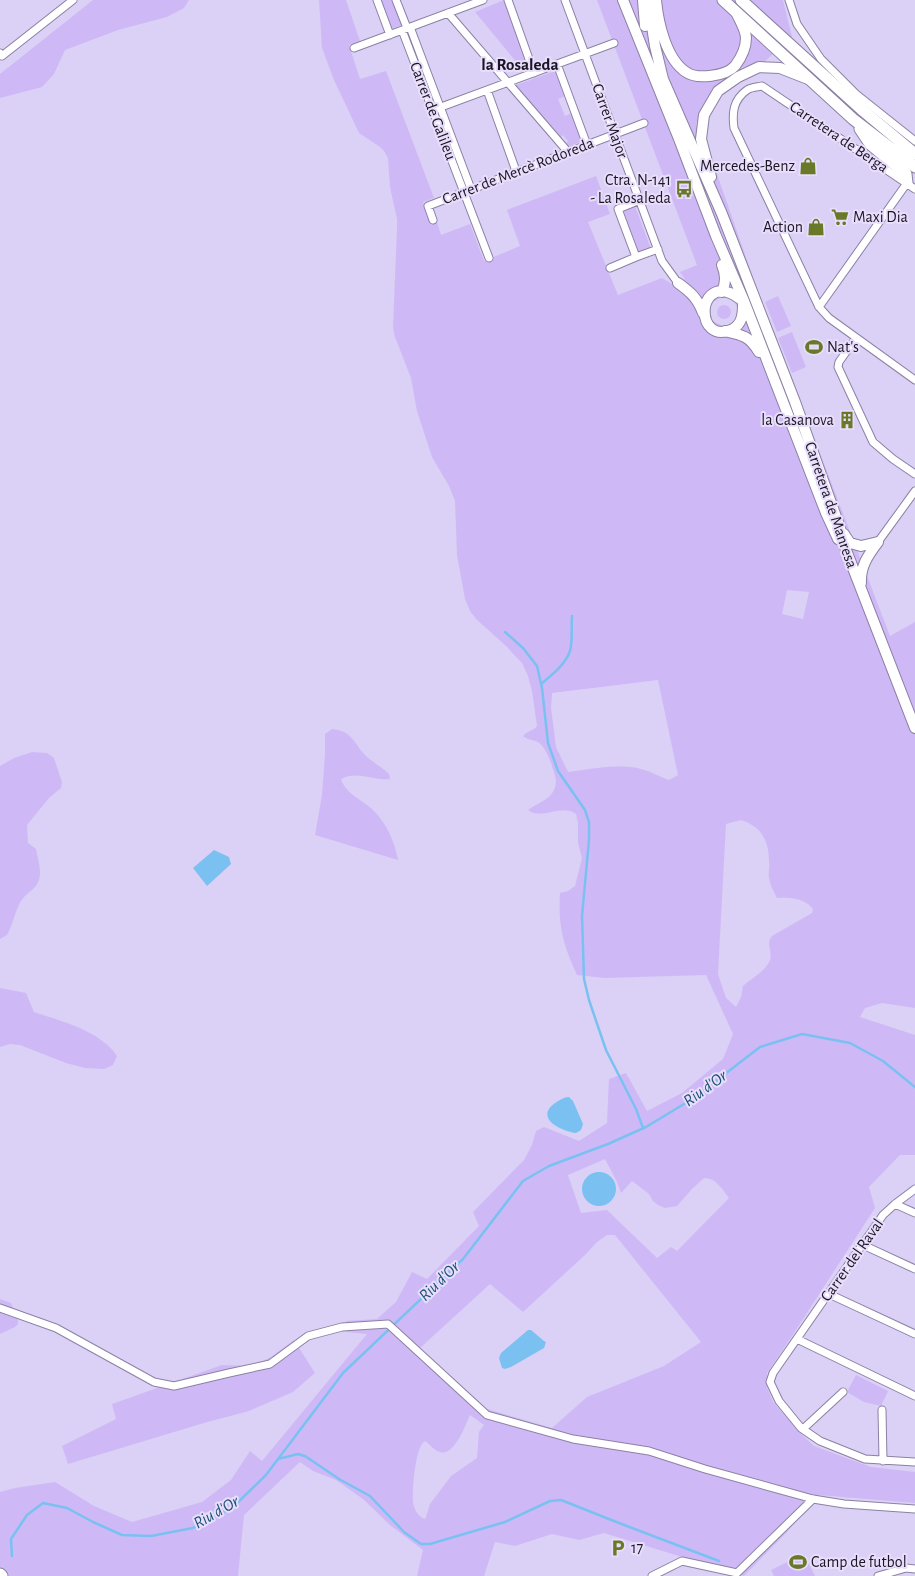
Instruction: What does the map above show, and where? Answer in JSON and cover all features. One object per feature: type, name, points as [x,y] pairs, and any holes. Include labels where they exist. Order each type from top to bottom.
[{"type":"main road","points":[[623,0],[716,236],[744,301],[767,364],[826,513],[837,538],[846,550]]},
{"type":"main road","points":[[643,0],[649,64]]},
{"type":"main road","points":[[651,0],[651,20],[655,46],[663,79],[722,214]]},
{"type":"main road","points":[[656,0],[670,54],[677,64],[687,73],[702,77],[715,76],[734,67],[743,54],[746,37],[736,12]]},
{"type":"main road","points":[[723,0],[853,119],[915,167]]},
{"type":"main road","points":[[731,0],[856,114],[915,162]]},
{"type":"main road","points":[[741,0],[861,109],[915,154]]},
{"type":"main road","points":[[725,331],[734,328],[741,320],[745,291],[732,255],[701,139],[704,115],[718,91],[738,77],[759,67],[780,68],[811,81]]},
{"type":"main road","points":[[853,119],[870,144],[906,174],[911,186]]},
{"type":"main road","name":"Carretera de Manresa","points":[[722,214],[785,378],[840,528],[846,550],[915,728]]},
{"type":"main road","points":[[704,317],[704,307],[706,301],[717,293],[725,284],[726,274],[716,236]]},
{"type":"main road","points":[[678,283],[692,293],[699,302],[707,323],[712,328],[718,331],[725,331],[744,336],[754,345],[767,364]]},
{"type":"main road","points":[[678,283],[717,293],[731,293],[750,306],[774,360],[785,378]]},
{"type":"main road","points":[[840,528],[850,543],[861,546],[878,542]]},
{"type":"main road","points":[[861,589],[860,575],[863,565],[870,552],[878,542]]},
{"type":"street","points":[[1,55],[73,0]]},
{"type":"street","points":[[377,0],[390,35]]},
{"type":"street","points":[[396,0],[471,189]]},
{"type":"street","points":[[354,48],[483,0]]},
{"type":"street","points":[[508,0],[534,73]]},
{"type":"street","name":"Carrer Major","points":[[565,0],[662,262],[678,283]]},
{"type":"street","points":[[789,0],[797,24],[821,59],[856,94],[915,141]]},
{"type":"street","points":[[448,13],[568,152]]},
{"type":"street","name":"Carrer de Galileu","points":[[406,28],[433,110],[489,258]]},
{"type":"street","points":[[433,110],[614,43]]},
{"type":"street","points":[[557,64],[587,145]]},
{"type":"street","name":"Carretera de Berga","points":[[818,307],[734,128],[732,114],[736,102],[747,90],[762,86],[911,186]]},
{"type":"street","points":[[487,90],[516,171]]},
{"type":"street","name":"Carrer de Mercè Rodoreda","points":[[433,220],[428,206],[644,123]]},
{"type":"street","points":[[911,186],[818,307],[829,318],[915,380]]},
{"type":"street","points":[[636,257],[618,209],[640,200]]},
{"type":"street","points":[[610,268],[658,249]]},
{"type":"street","points":[[856,338],[839,362],[838,367],[874,442],[893,459],[913,473]]},
{"type":"street","points":[[878,542],[915,491]]},
{"type":"street","name":"Carrer del Raval","points":[[803,1429],[779,1401],[770,1382],[773,1373],[883,1215],[895,1204],[915,1190]]},
{"type":"street","points":[[895,1204],[915,1213]]},
{"type":"street","points":[[863,1245],[915,1269]]},
{"type":"street","points":[[829,1294],[915,1334]]},
{"type":"street","points":[[0,1308],[56,1328],[154,1382],[174,1386],[229,1372],[270,1364],[308,1336],[342,1327],[388,1324],[487,1415],[573,1439],[649,1451],[705,1469],[813,1499],[844,1504],[915,1509]]},
{"type":"street","points":[[797,1339],[915,1396]]},
{"type":"street","points":[[843,1392],[803,1429],[820,1441],[865,1459],[915,1462]]},
{"type":"street","points":[[882,1410],[883,1461]]},
{"type":"street","points":[[652,1576],[682,1561],[737,1573],[813,1499]]},
{"type":"street","points":[[878,1576],[906,1568],[915,1569]]},
{"type":"shaded area","points":[[93,0],[189,0],[184,8],[167,17],[118,30],[65,50],[54,74],[42,87],[0,98],[0,74]]},
{"type":"shaded area","points":[[319,0],[346,0],[360,41],[349,45],[360,79],[386,71],[434,198],[423,202],[431,224],[437,222],[441,235],[470,224],[484,261],[520,246],[507,210],[596,176],[610,214],[588,222],[618,295],[662,278],[672,284],[685,279],[680,272],[697,265],[597,0],[783,0],[792,37],[764,62],[743,67],[718,84],[708,97],[696,124],[710,154],[756,286],[890,636],[915,622],[915,1008],[882,1003],[865,1008],[860,1017],[915,1035],[915,1155],[900,1155],[869,1187],[875,1208],[767,1373],[767,1387],[773,1402],[800,1433],[814,1446],[871,1467],[915,1472],[915,1503],[818,1495],[788,1531],[744,1576],[604,1533],[579,1540],[552,1534],[515,1546],[495,1542],[484,1576],[417,1576],[423,1550],[390,1525],[363,1499],[336,1480],[313,1471],[300,1462],[244,1515],[238,1576],[0,1576],[0,1492],[15,1488],[55,1482],[94,1506],[132,1522],[202,1502],[231,1480],[250,1451],[262,1461],[367,1334],[346,1332],[346,1321],[377,1319],[396,1302],[412,1272],[427,1279],[479,1226],[473,1212],[524,1160],[532,1145],[536,1131],[544,1127],[579,1141],[607,1123],[609,1079],[626,1073],[647,1111],[682,1093],[723,1059],[733,1034],[706,975],[605,978],[577,975],[572,964],[562,935],[560,893],[568,891],[575,886],[582,858],[578,843],[578,823],[576,814],[564,810],[539,814],[528,810],[546,799],[553,791],[556,780],[554,771],[550,760],[541,745],[538,742],[523,736],[537,726],[532,691],[528,676],[522,663],[506,646],[476,619],[470,611],[465,599],[457,555],[455,501],[449,486],[432,457],[417,411],[411,378],[393,328],[397,219],[390,187],[388,158],[380,147],[359,133],[334,80],[322,48]],"holes":[[[722,297],[732,300],[736,304],[738,314],[733,323],[723,326],[713,321],[709,312],[713,302]],[[787,590],[809,592],[803,619],[782,614]],[[658,680],[678,775],[669,780],[641,769],[628,767],[602,767],[568,772],[556,747],[551,708],[552,693]],[[741,820],[759,831],[766,841],[769,854],[769,876],[772,888],[777,898],[792,898],[801,900],[806,902],[813,909],[812,913],[772,936],[769,942],[771,957],[768,964],[762,971],[743,986],[741,997],[736,1007],[726,998],[718,974],[726,824]],[[605,1159],[621,1193],[632,1181],[649,1194],[653,1201],[665,1208],[677,1206],[704,1178],[708,1178],[715,1182],[729,1198],[677,1251],[671,1247],[657,1258],[607,1210],[581,1213],[568,1175]],[[607,1235],[615,1235],[701,1342],[664,1366],[587,1397],[552,1428],[487,1409],[420,1348],[490,1284],[523,1312],[597,1242]],[[470,1415],[484,1425],[479,1432],[477,1458],[451,1476],[430,1504],[425,1519],[418,1515],[413,1502],[415,1469],[419,1451],[425,1441],[440,1452],[450,1450],[459,1439]]]},
{"type":"shaded area","points":[[381,0],[394,0],[402,23],[401,25],[391,28]]},
{"type":"shaded area","points":[[504,0],[530,68],[523,70],[475,12]]},
{"type":"shaded area","points":[[555,71],[565,96],[558,99],[565,116],[572,113],[582,141],[568,147],[566,144],[568,141],[563,135],[560,138],[516,85]]},
{"type":"shaded area","points":[[635,206],[651,249],[639,253],[623,210]]},
{"type":"shaded area","points":[[778,296],[791,326],[777,332],[765,302]]},
{"type":"shaded area","points":[[721,305],[727,305],[731,309],[731,315],[727,319],[721,319],[717,315],[717,309]]},
{"type":"shaded area","points":[[792,332],[806,367],[792,373],[778,338]]},
{"type":"shaded area","points":[[332,729],[344,732],[352,738],[365,755],[389,774],[390,779],[353,775],[341,779],[346,789],[372,809],[382,820],[395,846],[398,860],[315,835],[322,795],[325,734]]},
{"type":"shaded area","points":[[32,752],[47,753],[54,758],[62,782],[61,788],[49,798],[27,825],[28,843],[36,849],[40,869],[39,879],[34,888],[21,901],[7,935],[0,939],[0,766],[14,758]]},
{"type":"shaded area","points":[[0,988],[26,993],[34,1012],[68,1023],[91,1033],[110,1047],[117,1056],[113,1065],[104,1069],[85,1068],[66,1063],[20,1045],[10,1044],[0,1047]]},
{"type":"shaded area","points":[[0,1299],[11,1303],[18,1319],[18,1324],[0,1334]]},
{"type":"shaded area","points":[[294,1340],[315,1373],[293,1392],[249,1411],[68,1464],[62,1446],[116,1419],[112,1404],[222,1365],[252,1366],[271,1357]]},
{"type":"shaded area","points":[[856,1375],[888,1391],[881,1406],[864,1402],[847,1392]]},
{"type":"shaded area","name":"Camp de futbol","points":[[804,1554],[815,1576],[774,1576],[771,1570]]},
{"type":"water","points":[[214,850],[229,857],[231,864],[207,886],[193,868]]},
{"type":"water","points":[[569,1097],[573,1101],[583,1124],[581,1130],[576,1133],[557,1127],[548,1119],[547,1114],[549,1109],[555,1103]]},
{"type":"water","points":[[596,1172],[602,1172],[611,1177],[615,1183],[615,1195],[611,1201],[602,1206],[596,1206],[587,1201],[582,1192],[582,1186],[587,1177]]},
{"type":"water","points":[[528,1330],[531,1330],[546,1342],[544,1348],[511,1367],[505,1369],[502,1368],[499,1358],[501,1353]]},
{"type":"waterway","points":[[541,684],[558,669],[568,656],[571,642],[572,616]]},
{"type":"waterway","points":[[505,632],[523,648],[537,666],[542,688],[548,743],[558,771],[585,810],[589,822],[589,840],[582,916],[584,979],[589,1000],[606,1050],[636,1109],[643,1128]]},
{"type":"waterway","name":"Riu d'Or","points":[[12,1556],[11,1539],[27,1515],[43,1503],[67,1508],[122,1535],[151,1536],[193,1528],[233,1507],[266,1475],[343,1373],[463,1259],[523,1181],[549,1166],[608,1144],[646,1127],[694,1098],[760,1047],[802,1034],[850,1043],[883,1061],[915,1087]]},
{"type":"waterway","points":[[278,1459],[298,1454],[305,1456],[339,1479],[370,1496],[404,1532],[421,1544],[430,1544],[505,1522],[550,1501],[561,1500],[719,1561]]},
{"type":"place","name":"Mercedes-Benz","points":[[808,166]]},
{"type":"place","name":"Ctra. N-141 - La Rosaleda","points":[[684,189]]},
{"type":"place","name":"Maxi Dia","points":[[840,217]]},
{"type":"place","name":"Action","points":[[816,227]]},
{"type":"place","name":"Nat's","points":[[814,347]]},
{"type":"place","name":"la Casanova","points":[[847,420]]},
{"type":"place","name":"17","points":[[618,1548]]},
{"type":"place","name":"Camp de futbol","points":[[798,1562]]},
{"type":"district","name":"la Rosaleda","points":[[520,64]]}]
